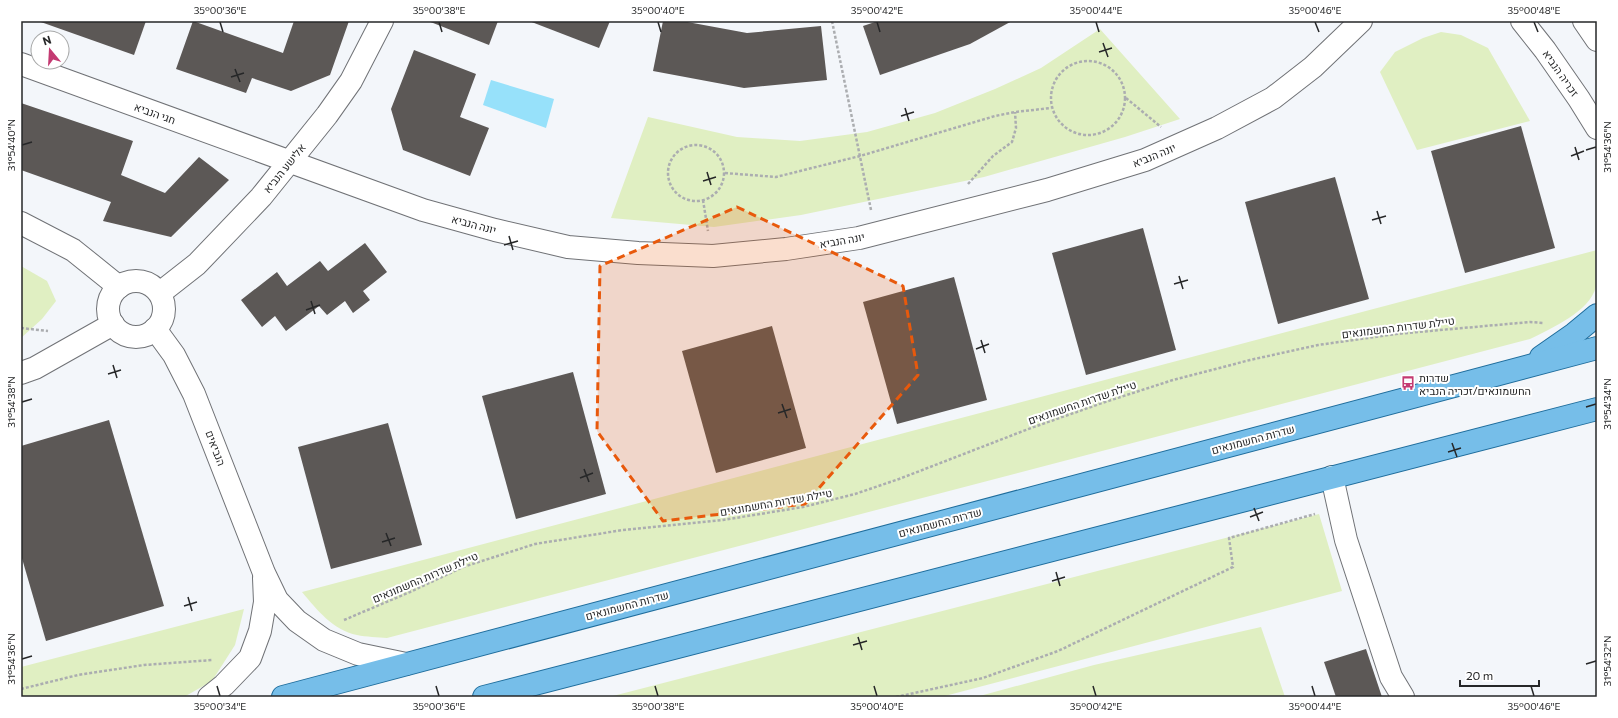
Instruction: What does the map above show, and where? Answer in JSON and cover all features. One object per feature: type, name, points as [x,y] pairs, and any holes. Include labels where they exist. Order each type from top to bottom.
[{"type":"main road","points":[[1528,366],[1574,334],[1597,315]]},
{"type":"main road","name":"שדרות החשמונאים","points":[[283,697],[1597,348]]},
{"type":"main road","points":[[484,697],[1332,477],[1591,412]]},
{"type":"street","name":"אלישע הנביא","points":[[160,293],[197,264],[260,197],[289,162],[327,115],[351,81],[382,21]]},
{"type":"street","name":"זכריה הנביא","points":[[1522,21],[1545,50],[1597,128]]},
{"type":"street","points":[[1584,21],[1597,40]]},
{"type":"street","name":"יונה הנביא","points":[[289,162],[423,210],[495,230],[568,247],[638,253],[713,256],[786,249],[876,234],[1047,190],[1145,160],[1217,128],[1273,98],[1313,67],[1360,22]]},
{"type":"street","name":"חגי הנביא","points":[[21,64],[289,162]]},
{"type":"street","points":[[21,222],[73,250],[119,287]]},
{"type":"street","points":[[136,281],[145,282],[154,286],[160,293],[164,308],[160,323],[156,329],[147,334],[138,336],[128,335],[120,331],[113,324],[110,316],[109,304],[114,293],[119,287],[136,281]]},
{"type":"street","points":[[21,373],[35,368],[113,324]]},
{"type":"street","name":"הנביאים","points":[[156,329],[174,355],[194,394],[264,573],[277,600],[297,621],[324,640],[358,654],[406,664]]},
{"type":"street","points":[[1332,477],[1346,540],[1391,677],[1402,697]]},
{"type":"street","name":"הנביאים","points":[[209,697],[250,658],[260,631],[266,602],[264,573]]},
{"type":"path","points":[[832,21],[876,234]]},
{"type":"path","points":[[1094,61],[1106,66],[1117,74],[1124,85],[1126,98],[1121,117],[1112,127],[1101,134],[1088,136],[1078,135],[1066,130],[1057,120],[1051,108],[1050,94],[1054,82],[1062,71],[1073,64],[1094,61]]},
{"type":"path","points":[[1126,98],[1182,144]]},
{"type":"path","points":[[724,173],[776,177],[860,156],[995,116],[1051,108]]},
{"type":"path","points":[[968,184],[993,156],[1012,142],[1016,128],[1015,112]]},
{"type":"path","points":[[694,145],[710,148],[718,154],[723,163],[723,181],[719,190],[712,196],[703,200],[684,198],[670,185],[668,175],[671,161],[676,153],[684,147],[694,145]]},
{"type":"path","points":[[703,200],[713,256]]},
{"type":"path","name":"טיילת שדרות החשמונאים","points":[[315,633],[410,592],[463,567],[535,544],[623,530],[743,517],[803,507],[856,494],[1031,428],[1105,402],[1173,380],[1250,360],[1318,345],[1396,334],[1530,322],[1545,323]]},
{"type":"path","points":[[896,697],[983,678],[1058,651],[1233,567],[1229,538],[1338,507]]},
{"type":"path","points":[[21,689],[78,675],[144,665],[250,658]]},
{"type":"highlighted area","points":[[737,207],[903,286],[918,375],[805,504],[663,521],[597,431],[600,266]]},
{"type":"green space","points":[[1100,29],[1180,119],[1125,137],[984,177],[801,215],[714,227],[611,218],[648,117],[737,137],[800,141],[867,132],[935,113],[995,89],[1041,68]]},
{"type":"green space","points":[[1441,32],[1461,35],[1488,48],[1530,121],[1417,150],[1380,72],[1395,52],[1423,38]]},
{"type":"green space","points":[[1597,250],[1598,278],[1592,296],[1586,304],[1569,318],[1530,339],[387,638],[357,635],[340,629],[326,618],[302,592]]},
{"type":"green space","points":[[21,266],[47,281],[56,301],[42,319],[21,338]]},
{"type":"green space","points":[[1319,514],[1342,591],[941,697],[609,697]]},
{"type":"green space","points":[[244,609],[235,645],[212,681],[184,697],[21,697],[21,667]]},
{"type":"green space","points":[[1261,627],[1285,697],[976,697],[1094,665]]},
{"type":"water","points":[[491,80],[554,99],[546,128],[483,105]]},
{"type":"building","points":[[38,21],[146,21],[134,55],[70,32],[70,30],[63,30]]},
{"type":"building","points":[[193,21],[283,53],[294,21],[349,21],[330,75],[291,91],[252,78],[246,93],[176,69]]},
{"type":"building","points":[[428,21],[498,21],[489,45]]},
{"type":"building","points":[[529,21],[610,21],[599,48]]},
{"type":"building","points":[[663,21],[682,21],[747,33],[821,26],[827,80],[744,88],[653,71]]},
{"type":"building","points":[[878,21],[1012,21],[970,44],[880,75],[863,26]]},
{"type":"building","points":[[414,50],[476,74],[460,117],[489,128],[470,176],[403,150],[391,109]]},
{"type":"building","points":[[21,103],[133,141],[121,175],[165,193],[199,157],[229,180],[171,237],[103,221],[111,202],[21,170]]},
{"type":"building","points":[[1521,126],[1555,248],[1465,273],[1431,151]]},
{"type":"building","points":[[1335,177],[1369,299],[1278,324],[1245,202]]},
{"type":"building","points":[[1143,228],[1176,350],[1086,375],[1052,253]]},
{"type":"building","points":[[365,243],[387,272],[363,291],[370,300],[353,313],[345,301],[327,315],[319,306],[286,331],[275,316],[262,327],[241,300],[277,272],[287,286],[320,261],[328,271]]},
{"type":"building","points":[[954,277],[987,400],[897,424],[863,302]]},
{"type":"building","points":[[772,326],[806,448],[716,473],[682,351]]},
{"type":"building","points":[[573,372],[606,494],[516,519],[482,396]]},
{"type":"building","points":[[109,420],[164,606],[46,641],[21,555],[21,446]]},
{"type":"building","points":[[388,423],[422,545],[331,569],[298,447]]},
{"type":"building","points":[[1366,649],[1382,697],[1336,697],[1324,662]]},
{"type":"place","name":"שדרות החשמונאים/זכריה הנביא","points":[[1408,383]]}]
